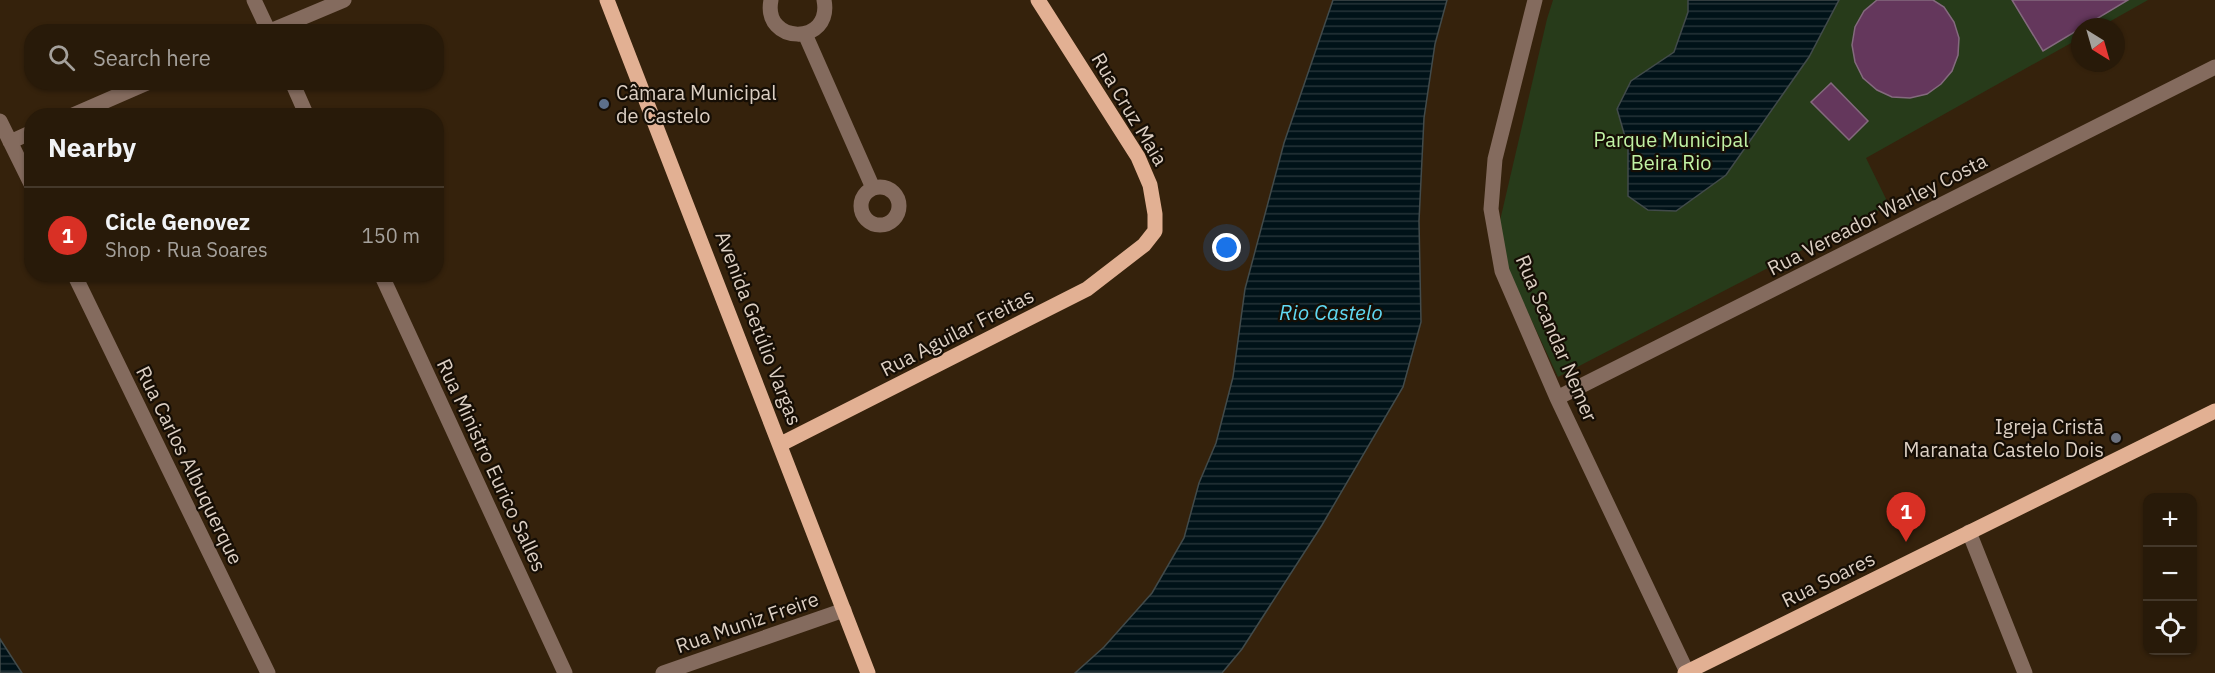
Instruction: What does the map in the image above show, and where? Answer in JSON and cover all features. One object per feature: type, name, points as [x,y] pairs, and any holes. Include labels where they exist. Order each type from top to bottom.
[{"type":"main road","name":"Avenida Getúlio Vargas","points":[[608,0],[868,673]]},
{"type":"main road","name":"Rua Cruz Maia","points":[[1038,0],[1138,158],[1150,185],[1155,214],[1155,231],[1144,245]]},
{"type":"main road","name":"Rua Aguilar Freitas","points":[[781,444],[1087,290],[1144,245]]},
{"type":"main road","name":"Rua Soares","points":[[1686,673],[2215,411]]},
{"type":"street","points":[[254,0],[265,24]]},
{"type":"street","points":[[285,24],[344,0]]},
{"type":"street","points":[[771,0],[771,13],[780,28],[788,33],[805,34],[820,24],[826,8],[825,0]]},
{"type":"street","name":"Rua Scandar Nemer","points":[[1534,0],[1495,159],[1491,209],[1502,271],[1557,398],[1686,673]]},
{"type":"street","points":[[805,34],[873,188]]},
{"type":"street","name":"Rua Vereador Warley Costa","points":[[1557,398],[2215,67]]},
{"type":"street","points":[[89,108],[131,90]]},
{"type":"street","points":[[296,90],[303,108]]},
{"type":"street","points":[[0,121],[24,170]]},
{"type":"street","points":[[10,142],[24,136]]},
{"type":"street","name":"Rua Carlos Albuquerque","points":[[78,282],[268,673]]},
{"type":"street","name":"Rua Ministro Eurico Salles","points":[[385,282],[565,673]]},
{"type":"street","points":[[1969,532],[2025,673]]},
{"type":"street","name":"Rua Muniz Freire","points":[[663,673],[844,610]]},
{"type":"green space","name":"Parque Municipal Beira Rio","points":[[1553,0],[2148,0],[2116,18],[2071,18],[2071,43],[1866,158],[1889,205],[1558,377],[1495,242]]},
{"type":"water","name":"Rio Castelo","points":[[1333,0],[1447,0],[1435,44],[1424,118],[1419,221],[1421,322],[1403,387],[1322,525],[1242,649],[1222,673],[1075,673],[1104,647],[1152,593],[1184,538],[1199,483],[1216,443],[1233,377],[1245,289],[1284,143]]},
{"type":"water","points":[[1688,0],[1839,0],[1809,57],[1726,175],[1676,211],[1648,210],[1628,196],[1628,147],[1617,109],[1631,81],[1674,52],[1688,12]]},
{"type":"water","points":[[0,639],[22,673],[0,673]]},
{"type":"building","points":[[1877,0],[1933,0],[1944,7],[1954,22],[1959,38],[1958,55],[1952,71],[1941,84],[1927,94],[1910,98],[1892,97],[1877,90],[1863,78],[1855,62],[1852,45],[1855,27],[1864,11]]},
{"type":"building","points":[[2012,0],[2128,0],[2098,18],[2071,18],[2071,34],[2043,51]]},
{"type":"building","points":[[1831,83],[1868,121],[1849,140],[1811,102]]},
{"type":"place","name":"Câmara Municipal de Castelo","points":[[604,104]]},
{"type":"place","name":"Igreja Cristã Maranata Castelo Dois","points":[[2116,438]]},
{"type":"place","name":"Cicle Genovez","points":[[1906,542]]}]
